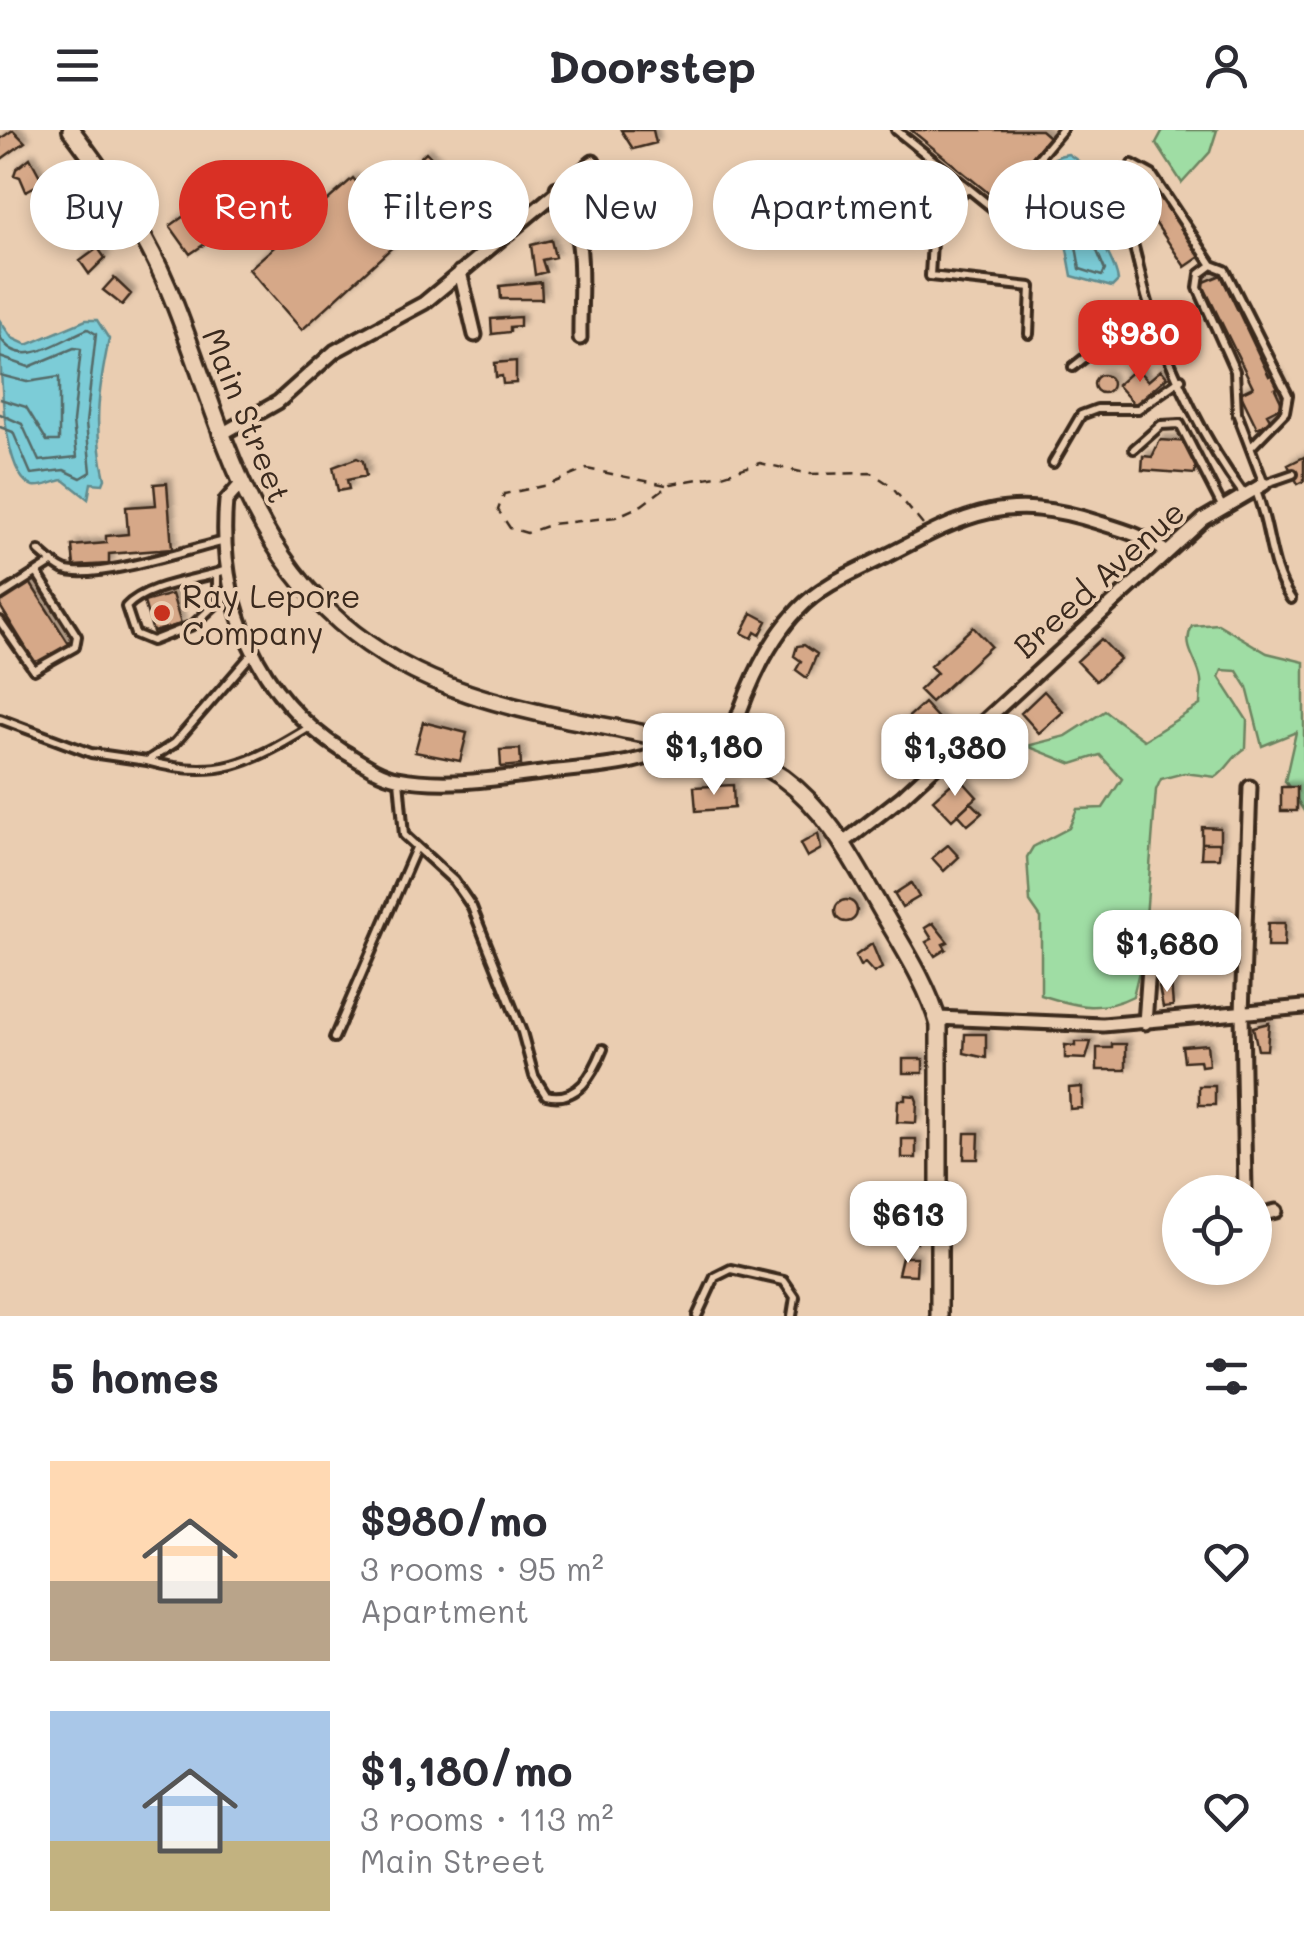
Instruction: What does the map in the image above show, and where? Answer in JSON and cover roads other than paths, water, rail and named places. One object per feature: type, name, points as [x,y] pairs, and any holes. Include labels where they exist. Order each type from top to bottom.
[{"type":"main road","name":"Main Street","points":[[70,130],[115,190],[152,253],[240,485],[279,552],[314,596],[357,636],[402,666],[476,699],[682,741],[759,764],[793,786],[842,844],[922,983],[937,1018],[942,1049],[940,1316]]},
{"type":"street","points":[[220,435],[278,402],[335,351],[411,312],[549,195]]},
{"type":"street","points":[[580,250],[580,338]]},
{"type":"street","points":[[460,272],[475,335]]},
{"type":"street","points":[[240,485],[227,497],[222,572],[240,629],[252,654],[311,727],[374,770],[399,779],[453,782],[576,770],[665,753],[682,741]]},
{"type":"street","name":"Breed Avenue","points":[[842,844],[902,797],[1166,552],[1222,506],[1254,488]]},
{"type":"street","points":[[727,752],[750,689],[778,636],[798,610],[827,586],[929,533],[990,511],[1017,506],[1060,511],[1145,536],[1166,552]]},
{"type":"street","points":[[1245,1175],[1242,1012],[1250,788]]},
{"type":"street","points":[[1145,1023],[1152,926]]},
{"type":"street","points":[[937,1018],[1145,1023],[1304,1007]]},
{"type":"street","points":[[1272,1212],[1276,1211]]},
{"type":"lane","points":[[896,130],[932,160]]},
{"type":"lane","points":[[968,191],[991,209],[998,209],[1062,130]]},
{"type":"lane","points":[[1162,190],[1212,266]]},
{"type":"lane","points":[[932,250],[930,276],[1032,287],[1029,334]]},
{"type":"lane","points":[[1138,250],[1152,318],[1180,379],[1224,468],[1254,488]]},
{"type":"lane","points":[[1251,447],[1282,416],[1289,397],[1228,275],[1221,266],[1212,266],[1198,277],[1198,288],[1235,371],[1236,407],[1251,447],[1254,488],[1267,522],[1274,566],[1290,599]]},
{"type":"lane","points":[[1074,367],[1107,340],[1152,318]]},
{"type":"lane","points":[[1053,463],[1081,414],[1097,409],[1138,408],[1180,379]]},
{"type":"lane","points":[[1134,449],[1164,424],[1180,424],[1222,506]]},
{"type":"lane","points":[[1254,488],[1293,474]]},
{"type":"lane","points":[[39,552],[64,570],[91,570],[226,541]]},
{"type":"lane","points":[[0,596],[52,562]]},
{"type":"lane","points":[[0,620],[32,670],[41,669],[76,647],[76,636],[36,572]]},
{"type":"lane","points":[[222,572],[217,603],[193,625],[152,641],[135,634],[126,607],[134,599],[222,572]]},
{"type":"lane","points":[[147,761],[175,742],[252,654]]},
{"type":"lane","points":[[0,718],[91,752],[182,771],[216,770],[252,760],[311,727]]},
{"type":"lane","points":[[399,779],[402,827],[416,848],[454,881],[472,907],[522,1032],[534,1076],[546,1095],[566,1096],[588,1080],[603,1049]]},
{"type":"lane","points":[[334,1038],[416,848]]},
{"type":"lane","points":[[697,1316],[716,1277],[732,1269],[784,1280],[796,1297],[792,1316]]},
{"type":"water","points":[[1068,154],[1077,160],[1052,160]]},
{"type":"water","points":[[1067,250],[1107,250],[1118,281],[1112,287],[1072,276]]},
{"type":"water","points":[[86,320],[97,320],[109,339],[98,409],[105,479],[103,484],[91,483],[88,499],[64,480],[33,486],[22,478],[8,438],[0,337],[0,321],[12,338],[27,345]]},
{"type":"place","name":"Ray Lepore Company","points":[[162,613]]}]
